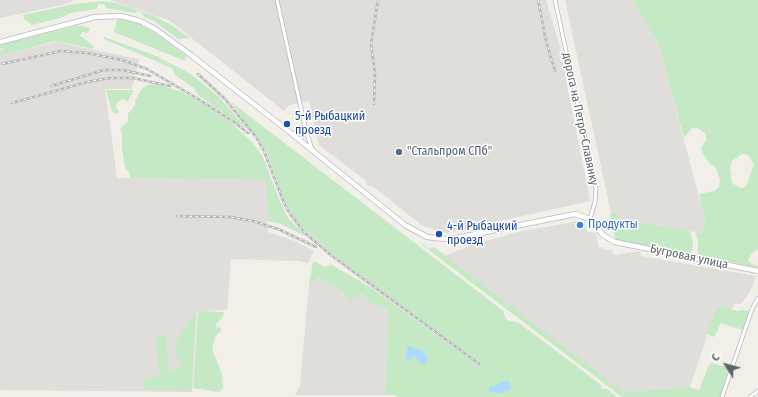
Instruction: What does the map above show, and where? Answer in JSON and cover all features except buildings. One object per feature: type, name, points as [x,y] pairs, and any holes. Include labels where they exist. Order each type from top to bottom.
[{"type":"street","points":[[277,0],[306,131],[312,151]]},
{"type":"street","name":"дорога на Петро-Славянку","points":[[555,0],[596,189],[595,202],[590,219]]},
{"type":"street","points":[[0,42],[95,17],[114,16],[136,20],[163,35],[300,140],[405,226],[427,237],[445,239],[456,238],[564,215],[581,215],[590,219]]},
{"type":"street","points":[[292,134],[306,131]]},
{"type":"street","points":[[300,140],[306,131]]},
{"type":"street","name":"Бугровая улица","points":[[590,219],[607,238],[624,244],[756,270]]},
{"type":"street","points":[[722,397],[752,309],[758,298]]},
{"type":"street","points":[[750,397],[758,391]]},
{"type":"shaded area","points":[[0,0],[75,0],[62,5],[0,18]]},
{"type":"shaded area","points":[[110,0],[546,0],[559,43],[590,201],[447,233],[423,226],[372,186],[367,186],[366,181],[319,145],[309,101],[289,105],[284,111],[170,21]]},
{"type":"shaded area","points":[[565,0],[632,0],[658,43],[705,219],[702,233],[619,219],[617,213],[611,213]]},
{"type":"shaded area","points":[[55,42],[139,59],[132,89],[105,89],[117,178],[267,180],[268,232],[295,241],[314,251],[308,263],[298,261],[231,259],[227,310],[197,311],[192,392],[0,390],[0,56]]},
{"type":"shaded area","points":[[585,220],[587,232],[596,233],[599,248],[603,247],[604,250],[612,249],[614,255],[640,251],[641,256],[756,276],[750,292],[741,304],[734,304],[733,307],[721,306],[716,309],[690,387],[624,392],[445,256],[471,245],[518,232]]},
{"type":"shaded area","points":[[321,277],[325,283],[333,285],[341,290],[345,296],[364,294],[368,302],[388,309],[385,395],[295,395],[300,385],[309,285],[317,278]]},
{"type":"green space","points":[[632,0],[758,0],[758,249],[752,253],[748,260],[750,263],[758,266],[758,268],[700,256],[698,253],[698,240],[695,232],[702,233],[705,219],[699,194],[714,191],[719,187],[720,180],[716,168],[709,163],[701,150],[707,139],[705,133],[696,127],[691,129],[684,138],[658,43]],"holes":[[[742,154],[748,155],[754,164],[747,184],[744,188],[740,188],[732,183],[730,168],[732,161]]]},
{"type":"green space","points":[[105,1],[120,4],[156,17],[170,24],[190,38],[178,39],[154,21],[144,17],[142,13],[137,11],[135,13],[106,8],[104,4],[98,4],[97,9],[70,13],[63,17],[32,25],[24,19],[23,15],[74,4]]},
{"type":"green space","points":[[119,19],[136,23],[153,32],[186,56],[185,61],[114,32],[117,20]]},
{"type":"green space","points":[[79,25],[90,28],[88,33],[82,32],[80,36],[94,47],[93,49],[55,41],[0,56],[0,51],[5,48],[0,49],[0,45]]},
{"type":"green space","points":[[104,37],[154,55],[191,74],[219,97],[246,128],[199,96],[194,88],[175,75],[172,68],[104,39]]},
{"type":"green space","points":[[157,84],[182,92],[199,101],[226,118],[252,142],[263,157],[288,218],[307,237],[279,223],[268,221],[266,180],[130,178],[130,174],[125,168],[122,133],[120,129],[128,121],[128,114],[135,105],[135,100],[142,89],[147,85]]},
{"type":"green space","points":[[106,90],[134,90],[128,101],[122,99],[118,102],[116,107],[119,112],[117,114],[112,112]]},
{"type":"green space","points":[[231,102],[502,310],[507,320],[519,323],[600,384],[602,389],[607,389],[617,397],[396,397],[396,395],[385,395],[388,309],[368,302],[364,294],[361,294],[351,300],[348,299],[341,290],[333,285],[325,283],[321,277],[317,278],[309,285],[313,262],[315,261],[324,267],[332,265],[370,287],[479,366],[481,365],[332,254],[305,230],[295,219],[285,202],[266,151]]},
{"type":"green space","points":[[611,213],[617,213],[619,219],[690,231],[693,244],[692,251],[688,254],[667,251],[616,240],[609,220]]},
{"type":"green space","points":[[421,243],[429,249],[434,247],[624,392],[690,387],[699,390],[711,363],[729,368],[720,397],[622,397]]},
{"type":"green space","points":[[721,306],[733,307],[731,309],[737,311],[749,311],[743,330],[721,323],[714,337],[707,334],[716,309]]},
{"type":"green space","points":[[198,311],[224,312],[222,318],[216,324],[216,327],[221,328],[221,331],[215,337],[212,349],[222,374],[223,388],[219,392],[193,388]]},
{"type":"green space","points":[[196,315],[191,391],[145,390],[145,378],[160,377],[156,342],[158,337],[164,335],[166,337],[168,369],[173,371],[178,369],[180,364],[175,352],[177,341],[191,318]]},
{"type":"water","points":[[408,346],[424,351],[427,358],[427,363],[422,365],[414,355],[410,360],[405,360]]},
{"type":"water","points":[[506,381],[510,382],[510,388],[507,392],[506,390],[503,393],[489,392],[489,387]]},
{"type":"railway","points":[[374,104],[375,73],[371,44],[378,0]]},
{"type":"railway","points":[[538,0],[546,41],[555,71]]},
{"type":"railway","points":[[2,64],[61,51],[87,53],[122,60],[147,69],[200,100],[248,133]]},
{"type":"railway","points":[[51,86],[104,70],[123,70],[150,76]]},
{"type":"railway","points":[[198,74],[225,99],[256,137],[264,151],[284,203],[290,214],[304,232],[332,256],[479,364]]},
{"type":"railway","points":[[12,103],[87,82],[110,78],[133,78],[170,86]]},
{"type":"railway","points":[[177,216],[230,217],[253,221],[278,229],[316,247]]},
{"type":"place","name":"5-й Рыбацкий проезд","points":[[287,124]]},
{"type":"place","name":"\"Стальпром СПб\"","points":[[399,152]]},
{"type":"place","name":"Продукты","points":[[580,225]]},
{"type":"place","name":"4-й Рыбацкий проезд","points":[[439,234]]}]
